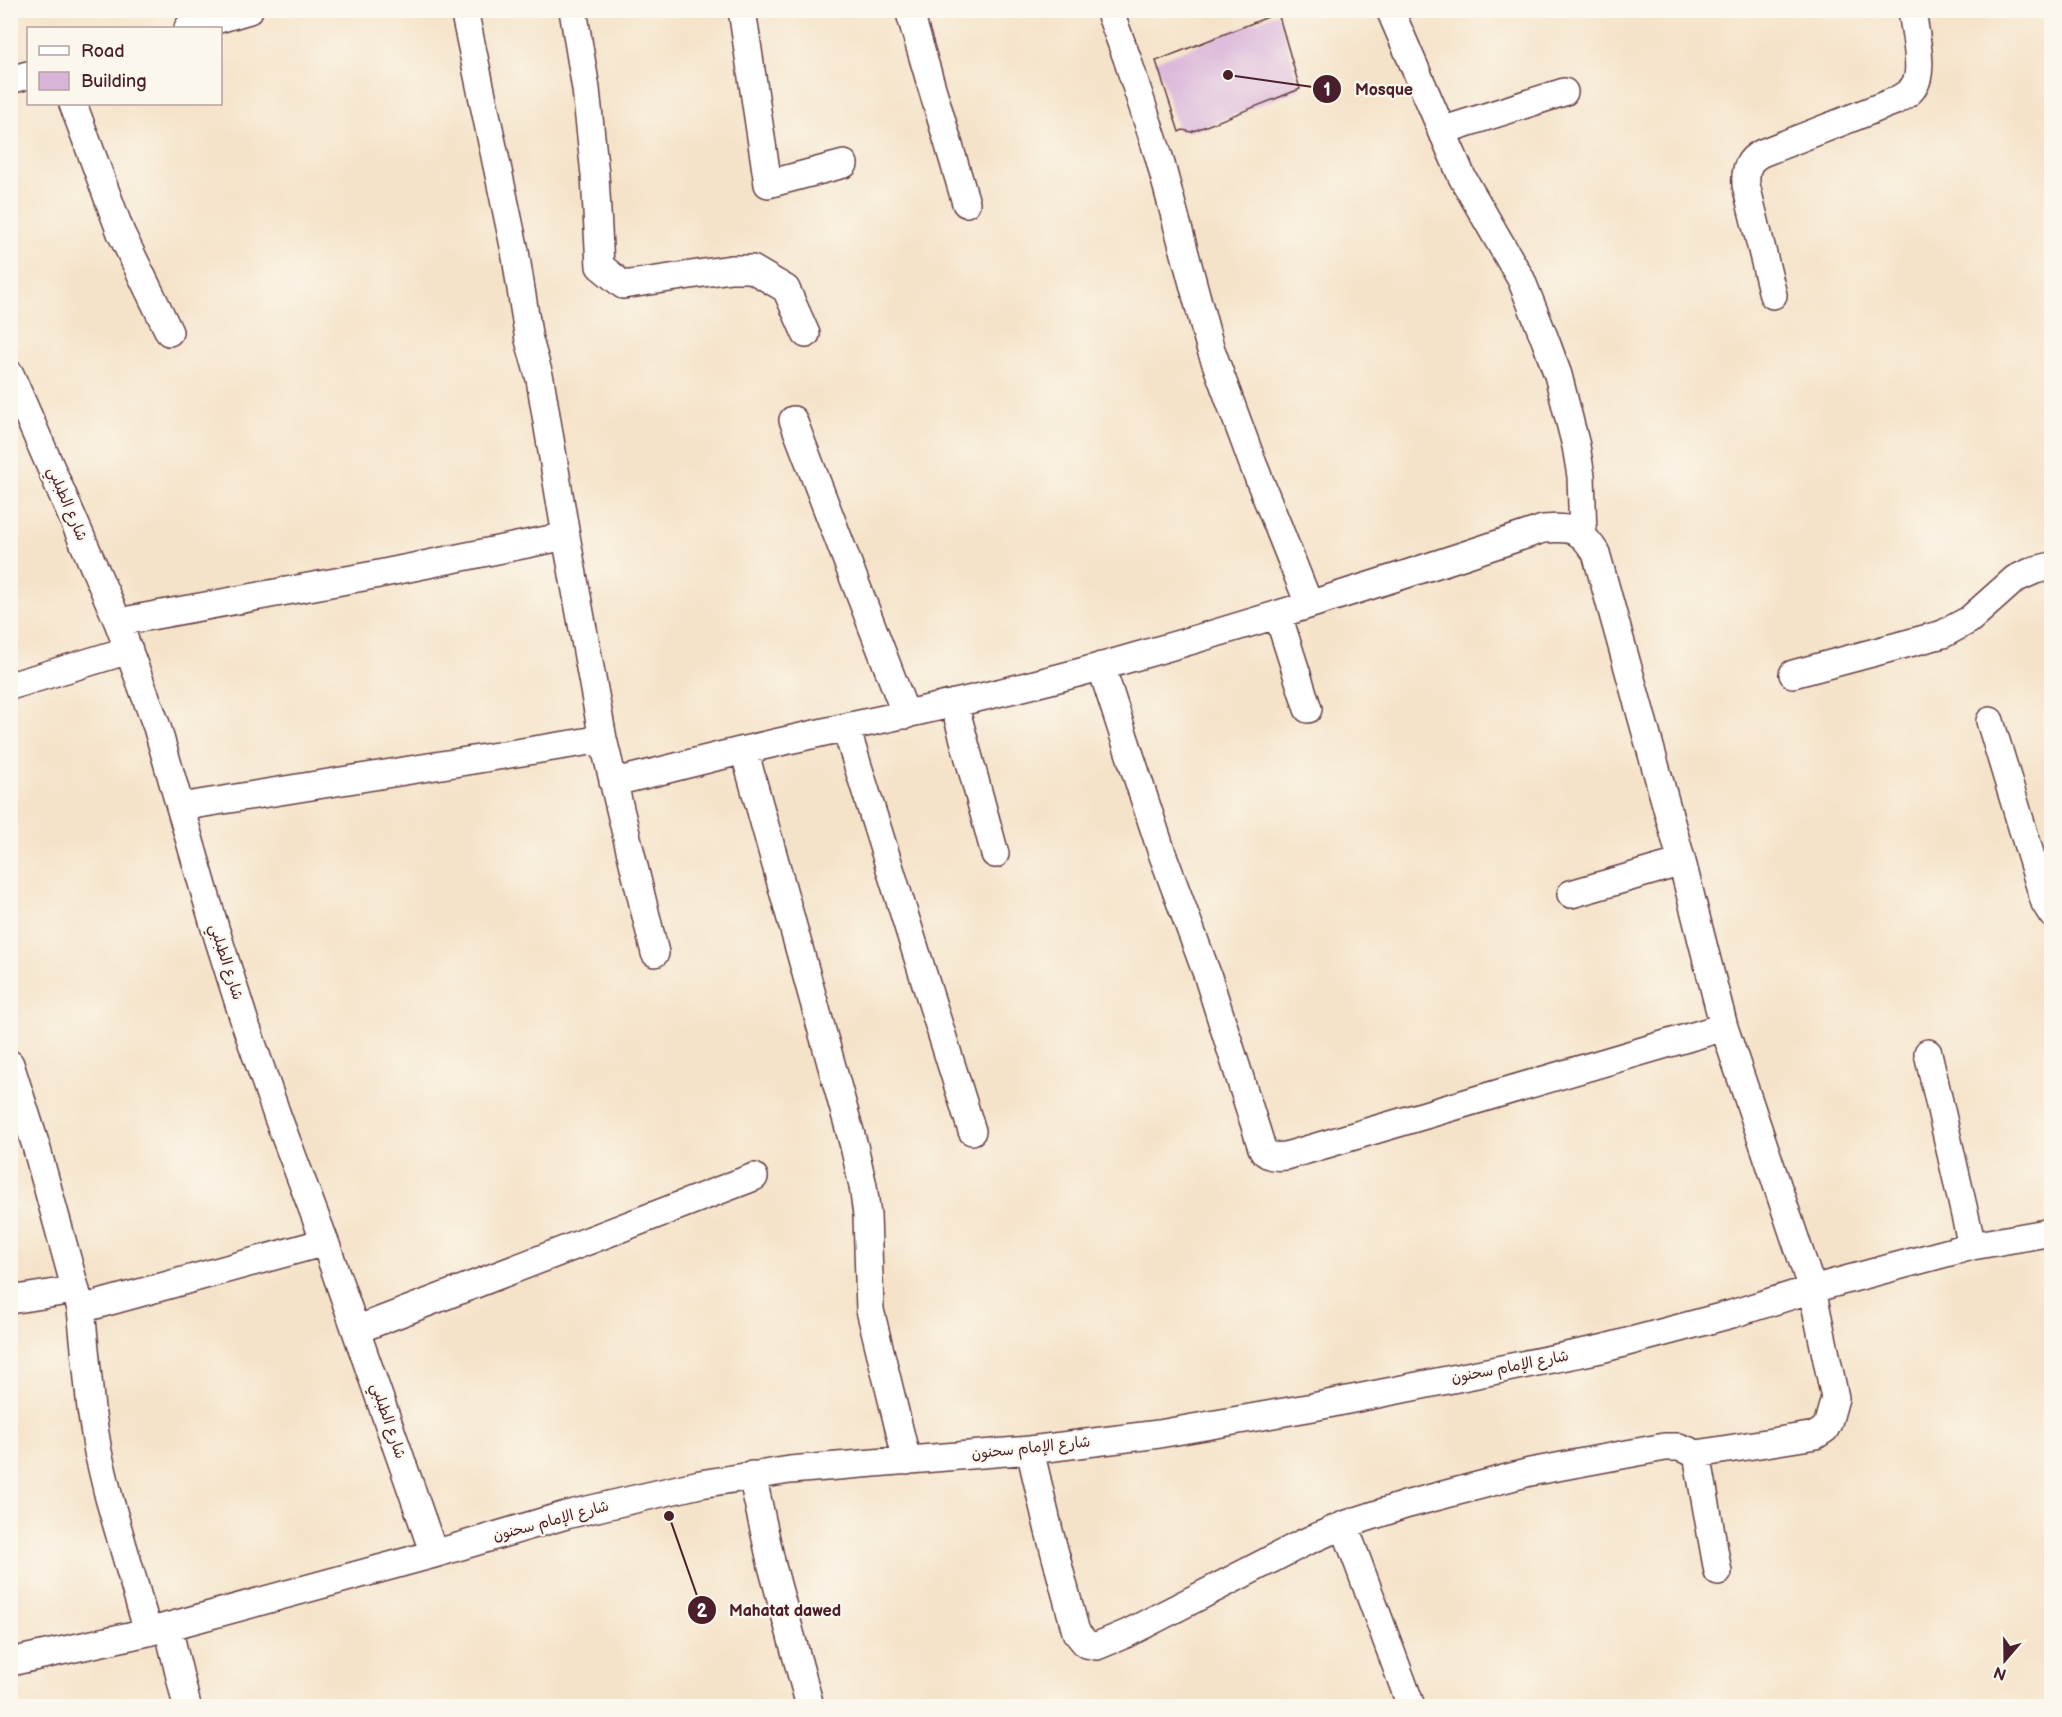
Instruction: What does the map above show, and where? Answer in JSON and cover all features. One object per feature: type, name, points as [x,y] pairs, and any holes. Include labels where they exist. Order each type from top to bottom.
[{"type":"street","points":[[464,10],[514,251],[529,340],[540,379],[603,739],[655,952]]},
{"type":"street","points":[[573,10],[586,89],[593,153],[600,266],[623,285],[730,269],[752,269],[786,289],[806,334]]},
{"type":"street","points":[[742,10],[768,184],[844,164]]},
{"type":"street","points":[[909,10],[966,203]]},
{"type":"street","points":[[1109,10],[1159,157],[1210,347],[1253,464],[1309,604]]},
{"type":"street","points":[[1390,10],[1441,131],[1474,201],[1521,279],[1558,375],[1581,476],[1583,535]]},
{"type":"street","points":[[1773,295],[1746,185],[1748,164],[1762,153],[1895,101],[1914,88],[1919,68],[1912,10]]},
{"type":"street","points":[[191,27],[246,11]]},
{"type":"street","points":[[10,65],[27,70]]},
{"type":"street","points":[[10,80],[27,75]]},
{"type":"street","points":[[1441,131],[1564,92]]},
{"type":"street","points":[[73,105],[122,233],[169,332]]},
{"type":"street","name":"شارع الطبلبي","points":[[10,374],[118,622],[157,727],[246,1026],[356,1329],[434,1554]]},
{"type":"street","points":[[793,420],[906,715]]},
{"type":"street","points":[[613,782],[682,767],[744,750],[906,715],[1101,666],[1278,615],[1543,529],[1571,528],[1583,535],[1596,553],[1682,862],[1724,1027],[1812,1289],[1835,1398],[1831,1417],[1825,1429],[1816,1435],[1697,1455],[1672,1446],[1530,1472],[1405,1505],[1344,1525],[1302,1543],[1128,1633],[1097,1646],[1090,1646],[1083,1642],[1076,1632],[1030,1450]]},
{"type":"street","points":[[118,622],[363,577],[566,536]]},
{"type":"street","points":[[1793,674],[1943,634],[1969,620],[2015,579],[2035,570],[2052,566]]},
{"type":"street","points":[[1278,615],[1308,709]]},
{"type":"street","points":[[10,686],[129,651]]},
{"type":"street","points":[[1101,666],[1162,853],[1207,974],[1262,1148],[1266,1154],[1286,1156],[1724,1027]]},
{"type":"street","points":[[954,703],[995,854]]},
{"type":"street","points":[[1990,721],[2045,903],[2052,914]]},
{"type":"street","points":[[846,728],[972,1131]]},
{"type":"street","points":[[180,807],[603,739]]},
{"type":"street","points":[[744,750],[851,1135],[863,1186],[867,1215],[870,1310],[907,1461]]},
{"type":"street","points":[[1571,894],[1682,862]]},
{"type":"street","points":[[1928,1053],[1972,1246]]},
{"type":"street","points":[[10,1064],[36,1146],[78,1299],[91,1409],[109,1498],[187,1707]]},
{"type":"street","points":[[356,1329],[754,1177]]},
{"type":"street","name":"شارع الإمام سحنون","points":[[10,1662],[158,1629],[434,1554],[567,1515],[700,1484],[790,1470],[1030,1450],[1159,1434],[1313,1407],[1590,1351],[1732,1314],[1812,1289],[1972,1246],[2052,1232]]},
{"type":"street","points":[[10,1300],[78,1299],[325,1242]]},
{"type":"street","points":[[1697,1455],[1718,1572]]},
{"type":"street","points":[[752,1475],[772,1566],[810,1707]]},
{"type":"street","points":[[1344,1525],[1411,1707]]},
{"type":"building","points":[[1278,13],[1300,89],[1191,132],[1183,130],[1179,132],[1156,61]]},
{"type":"place","name":"Mosque","points":[[1228,75]]},
{"type":"place","name":"Mahatat dawed","points":[[669,1516]]}]
